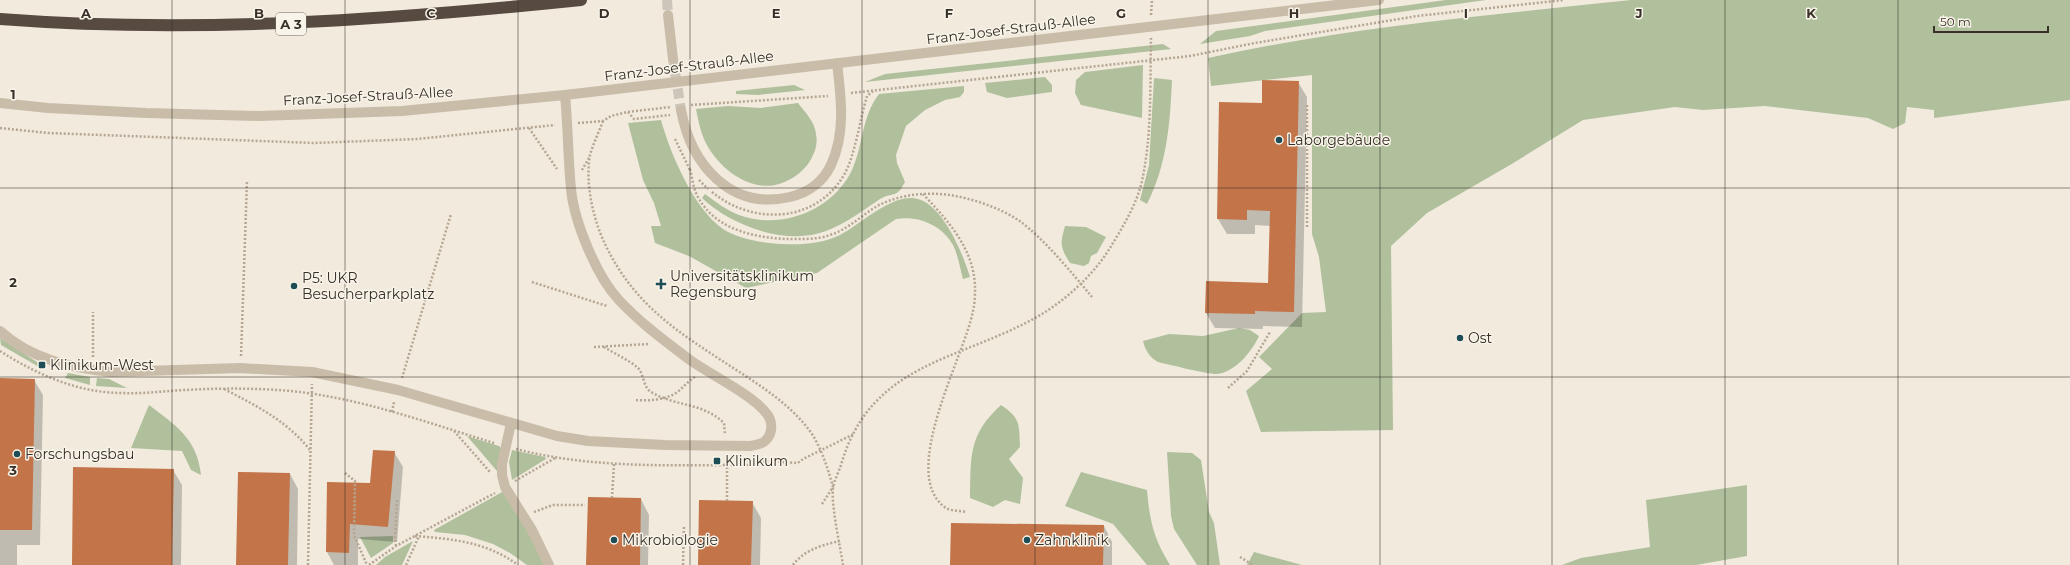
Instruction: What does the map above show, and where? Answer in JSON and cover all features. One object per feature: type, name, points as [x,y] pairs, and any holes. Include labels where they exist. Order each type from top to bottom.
[{"type":"highway","name":"A 3","points":[[0,19],[127,26],[262,25],[441,14],[581,0]]},
{"type":"street","name":"Franz-Josef-Strauß-Allee","points":[[0,103],[48,108],[146,113],[260,116],[402,111],[565,95],[1379,0]]},
{"type":"street","points":[[668,15],[673,59]]},
{"type":"street","points":[[681,110],[690,141],[700,160],[712,175],[728,189],[750,198],[769,201],[799,195],[812,189],[831,166],[836,152],[841,129],[841,94],[837,63]]},
{"type":"street","points":[[0,331],[20,346],[36,354],[60,364],[92,370],[111,372],[240,368],[312,372],[398,390],[557,436],[588,441],[726,446],[751,446],[764,442],[770,434],[772,424],[768,414],[757,404],[667,342],[634,315],[617,298],[596,266],[580,228],[571,190],[565,95]]},
{"type":"street","points":[[510,423],[505,446],[502,476],[505,487],[540,544],[549,565]]},
{"type":"path","points":[[1151,22],[1152,0]]},
{"type":"path","points":[[698,104],[726,101],[776,101],[1190,56],[1255,43],[1417,16],[1564,0]]},
{"type":"path","points":[[822,504],[833,487],[845,451],[854,434],[868,410],[886,392],[903,378],[928,364],[1003,333],[1041,314],[1063,299],[1080,284],[1109,250],[1128,216],[1142,182],[1146,152],[1150,89],[1151,37]]},
{"type":"path","points":[[873,91],[868,96],[851,156],[844,174],[835,187],[815,204],[785,215],[754,214],[725,203],[705,187],[690,169],[696,192],[704,206],[718,220],[740,232],[765,238],[802,239],[830,236],[879,205],[905,196],[923,193],[952,195],[1003,211],[1021,222],[1036,236],[1092,297]]},
{"type":"path","points":[[1307,105],[1307,228]]},
{"type":"path","points":[[0,128],[48,133],[314,143],[416,139],[603,121],[611,116],[627,112],[661,108]]},
{"type":"path","points":[[627,112],[634,119],[671,115]]},
{"type":"path","points":[[603,121],[590,155],[593,215],[602,238],[624,278],[637,296],[675,330],[783,403],[812,434],[820,450],[833,487],[843,565]]},
{"type":"path","points":[[528,128],[558,171]]},
{"type":"path","points":[[240,368],[247,181]]},
{"type":"path","points":[[923,193],[946,219],[963,243],[972,266],[975,286],[973,311],[961,350],[934,424],[929,453],[931,488],[938,500],[947,509],[967,512]]},
{"type":"path","points":[[398,390],[450,214]]},
{"type":"path","points":[[532,282],[634,315]]},
{"type":"path","points":[[93,312],[93,390]]},
{"type":"path","points":[[1228,388],[1247,371],[1270,332]]},
{"type":"path","points":[[594,347],[667,342]]},
{"type":"path","points":[[604,347],[639,369],[650,391],[670,401],[697,406],[715,414],[724,423],[726,446]]},
{"type":"path","points":[[0,351],[32,370],[55,380],[93,390],[121,393],[222,388],[312,394],[379,409],[505,446],[555,458],[614,464],[751,465],[766,461],[798,463],[820,450],[854,434]]},
{"type":"path","points":[[636,400],[649,401],[676,393],[703,368],[713,355]]},
{"type":"path","points":[[308,565],[312,372]]},
{"type":"path","points":[[222,388],[268,411],[300,436],[311,451]]},
{"type":"path","points":[[453,431],[505,487]]},
{"type":"path","points":[[345,473],[355,481],[354,535],[368,565],[396,546],[471,507],[555,458]]},
{"type":"path","points":[[612,498],[614,464]]},
{"type":"path","points":[[727,465],[727,501]]},
{"type":"path","points":[[396,546],[394,540],[397,499]]},
{"type":"path","points":[[523,517],[553,506],[585,505]]},
{"type":"path","points":[[683,565],[684,526]]},
{"type":"path","points":[[414,536],[458,539],[474,543],[500,554],[518,565]]},
{"type":"path","points":[[406,565],[419,536]]},
{"type":"path","points":[[793,565],[798,559],[813,549],[840,541]]},
{"type":"path","points":[[1240,558],[1253,565]]},
{"type":"green space","points":[[1446,0],[1486,0],[1265,31],[1250,36],[1200,44],[1216,31]]},
{"type":"green space","points":[[1631,0],[2070,0],[2070,100],[1934,118],[1934,110],[1907,107],[1905,123],[1893,129],[1868,118],[1765,106],[1703,110],[1675,107],[1583,120],[1510,165],[1427,213],[1391,246],[1393,430],[1261,432],[1246,391],[1272,369],[1259,357],[1302,313],[1326,312],[1319,257],[1312,234],[1312,75],[1211,86],[1208,58],[1260,47],[1366,30]]},
{"type":"green space","points":[[1163,44],[1171,49],[865,82],[885,74]]},
{"type":"green space","points":[[1143,65],[1142,118],[1081,105],[1075,93],[1076,80],[1085,72]]},
{"type":"green space","points":[[1045,77],[1052,85],[1052,92],[1007,98],[987,92],[985,83]]},
{"type":"green space","points":[[1154,78],[1172,80],[1168,128],[1163,159],[1154,189],[1147,204],[1140,200],[1149,165]]},
{"type":"green space","points":[[794,85],[805,90],[758,95],[736,94],[736,91]]},
{"type":"green space","points":[[964,86],[964,92],[960,97],[945,100],[925,110],[906,126],[896,155],[897,163],[905,182],[901,189],[895,194],[882,198],[849,220],[832,229],[811,235],[794,236],[777,235],[760,231],[728,217],[702,198],[705,194],[730,211],[755,219],[787,219],[802,214],[816,208],[830,199],[850,174],[858,154],[868,113],[879,94]]},
{"type":"green space","points":[[798,103],[814,125],[817,138],[815,151],[808,165],[798,174],[782,183],[770,186],[747,182],[736,176],[717,159],[704,139],[696,109],[728,106],[761,108]]},
{"type":"green space","points":[[661,120],[670,148],[684,179],[702,208],[712,220],[723,229],[751,240],[796,244],[819,242],[840,235],[890,203],[901,199],[911,198],[921,200],[930,205],[938,213],[958,245],[970,277],[963,279],[955,249],[943,232],[921,220],[904,218],[896,219],[817,273],[746,288],[689,256],[655,243],[651,226],[661,226],[654,203],[643,180],[628,123]]},
{"type":"green space","points":[[1065,226],[1086,227],[1106,237],[1097,253],[1091,256],[1089,263],[1084,266],[1070,263],[1064,253],[1062,237]]},
{"type":"green space","points":[[1239,328],[1250,330],[1259,336],[1248,354],[1237,365],[1217,374],[1158,362],[1148,353],[1143,341],[1169,334],[1203,336]]},
{"type":"green space","points":[[0,338],[40,364],[39,367],[1,345]]},
{"type":"green space","points":[[68,373],[90,377],[90,385],[65,378]]},
{"type":"green space","points":[[97,378],[109,379],[127,388],[96,386]]},
{"type":"green space","points":[[149,405],[184,434],[190,442],[199,462],[201,475],[191,470],[182,451],[131,448]]},
{"type":"green space","points":[[1001,405],[1016,418],[1018,423],[1020,447],[1009,459],[1023,478],[1020,504],[1005,500],[993,507],[970,498],[971,470],[974,447],[982,426]]},
{"type":"green space","points":[[467,436],[499,446],[501,448],[499,471],[497,471]]},
{"type":"green space","points":[[512,450],[545,457],[546,459],[512,480],[509,462]]},
{"type":"green space","points":[[1167,452],[1192,453],[1201,460],[1209,512],[1214,523],[1220,565],[1197,565],[1174,529],[1171,516]]},
{"type":"green space","points":[[1081,472],[1147,490],[1149,511],[1153,529],[1170,565],[1147,565],[1113,524],[1065,506]]},
{"type":"green space","points":[[1747,485],[1747,556],[1696,565],[1562,565],[1581,558],[1650,547],[1646,500]]},
{"type":"green space","points":[[504,491],[547,565],[527,565],[510,553],[493,544],[465,535],[435,532],[434,530]]},
{"type":"green space","points":[[393,536],[393,543],[371,558],[360,537]]},
{"type":"green space","points":[[413,541],[402,565],[376,565],[385,557]]},
{"type":"green space","points":[[1254,552],[1302,565],[1247,565]]},
{"type":"building","points":[[1262,80],[1299,81],[1294,312],[1255,311],[1255,314],[1205,313],[1206,281],[1268,283],[1270,211],[1247,210],[1247,220],[1217,219],[1219,102],[1262,103]]},
{"type":"building","name":"Forschungsbau","points":[[0,378],[35,379],[32,530],[0,530]]},
{"type":"building","points":[[373,450],[395,451],[388,527],[350,524],[349,553],[326,552],[327,482],[370,483]]},
{"type":"building","points":[[73,467],[174,469],[172,565],[72,565]]},
{"type":"building","points":[[238,472],[290,473],[288,565],[236,565]]},
{"type":"building","name":"Mikrobiologie","points":[[588,497],[641,498],[640,565],[586,565]]},
{"type":"building","points":[[699,500],[753,501],[751,565],[698,565]]},
{"type":"building","name":"Zahnklinik","points":[[951,523],[1104,525],[1103,565],[950,565]]},
{"type":"tunnel","points":[[667,0],[668,15]]},
{"type":"tunnel","points":[[673,59],[681,110]]},
{"type":"place","name":"Laborgebäude","points":[[1279,140]]},
{"type":"place","name":"Universitätsklinikum Regensburg","points":[[661,284]]},
{"type":"place","name":"P5: UKR Besucherparkplatz","points":[[294,286]]},
{"type":"place","name":"Ost","points":[[1460,338]]},
{"type":"place","name":"Klinikum-West","points":[[42,365]]},
{"type":"place","name":"Forschungsbau","points":[[17,454]]},
{"type":"place","name":"Klinikum","points":[[717,461]]},
{"type":"place","name":"Mikrobiologie","points":[[614,540]]},
{"type":"place","name":"Zahnklinik","points":[[1027,540]]}]
